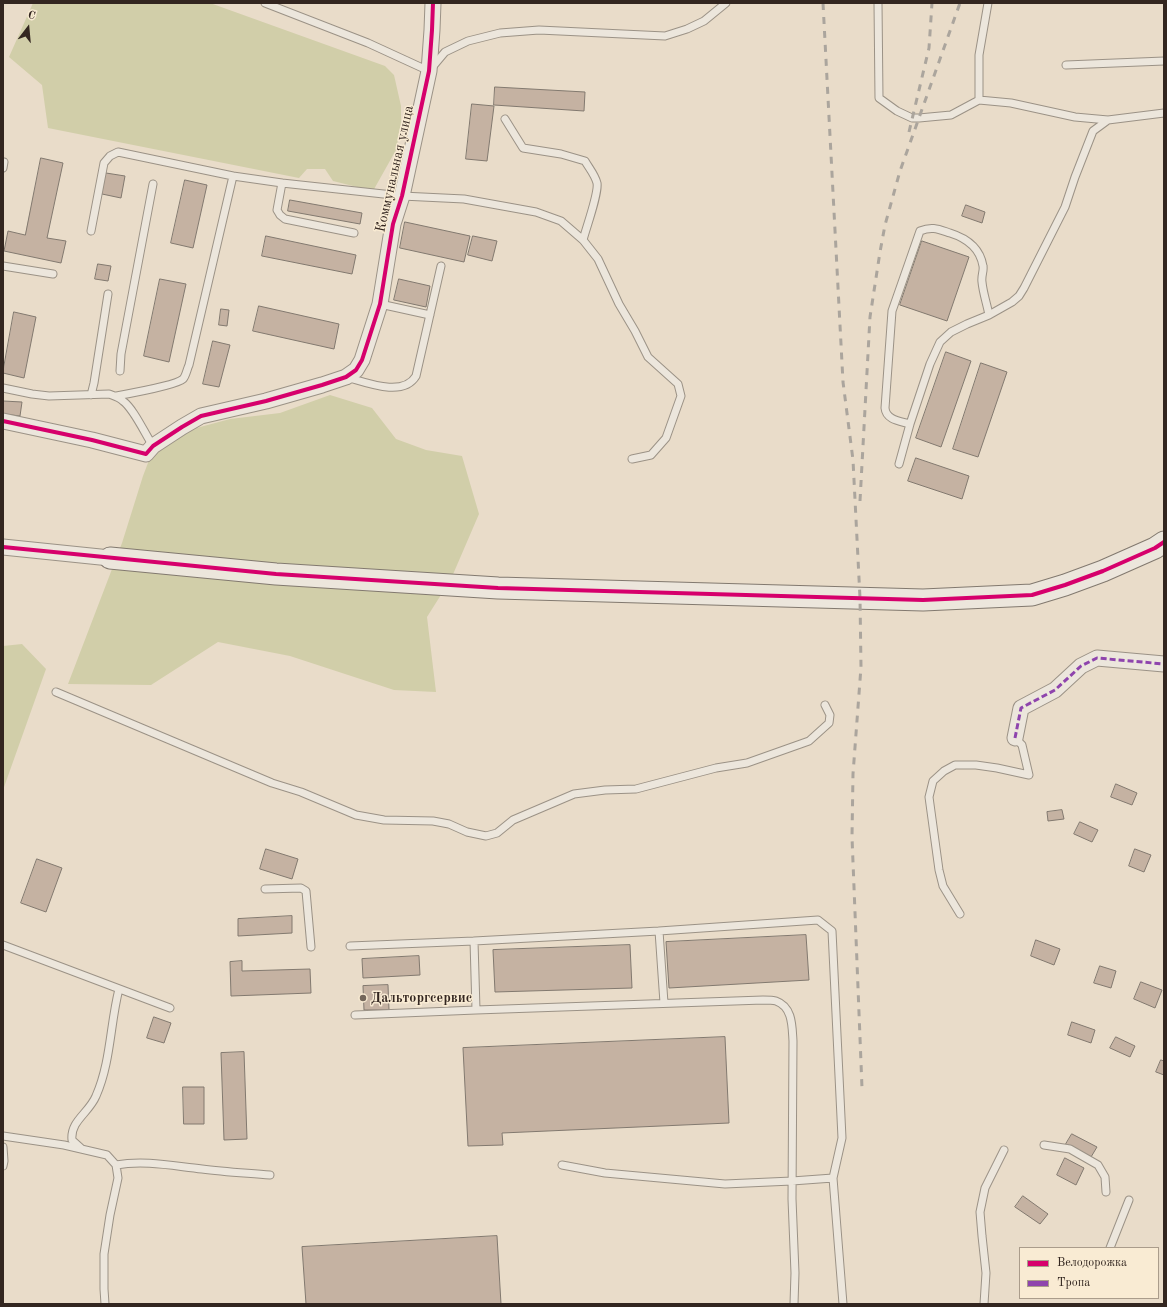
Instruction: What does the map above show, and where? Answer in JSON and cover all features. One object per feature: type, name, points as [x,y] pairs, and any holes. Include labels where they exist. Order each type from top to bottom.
[{"type":"street","name":"Коммунальная улица","points":[[149,450],[201,416],[266,401],[322,385],[346,377],[356,370],[362,360],[380,304],[393,224],[402,196],[429,71],[433,3]]},
{"type":"street","points":[[3,421],[92,440],[149,450]]},
{"type":"street","points":[[3,547],[276,574],[498,588],[923,600],[1032,595],[1066,585],[1103,571],[1155,548],[1164,542]]},
{"type":"street","points":[[1015,738],[1021,708],[1055,690],[1081,666],[1097,658],[1164,664]]},
{"type":"lane","points":[[265,3],[368,43],[429,71],[445,52],[468,41],[500,33],[539,30],[665,36],[687,29],[704,21],[726,3]]},
{"type":"lane","points":[[878,3],[879,98],[897,111],[912,118],[951,115],[979,100],[1011,103],[1075,116],[1108,120],[1164,113]]},
{"type":"lane","points":[[979,100],[979,55],[988,3]]},
{"type":"lane","points":[[1066,65],[1164,61]]},
{"type":"lane","points":[[505,119],[523,148],[561,154],[585,161],[597,184],[594,202],[583,240]]},
{"type":"lane","points":[[898,464],[930,364],[940,342],[951,332],[989,315],[1012,302],[1019,296],[1066,207],[1075,176],[1093,130],[1108,120]]},
{"type":"lane","points":[[91,231],[104,163],[110,156],[118,152],[233,176],[282,183],[402,196],[464,199],[536,212],[561,221],[583,240],[598,259],[619,304],[648,357],[678,384],[682,396],[666,438],[651,455],[632,459]]},
{"type":"lane","points":[[116,396],[170,384],[180,381],[184,377],[189,365],[233,176]]},
{"type":"lane","points":[[282,183],[278,210],[280,215],[285,219],[354,233]]},
{"type":"lane","points":[[120,370],[121,354],[153,184]]},
{"type":"lane","points":[[910,424],[889,417],[885,414],[885,408],[892,312],[920,231],[929,227],[957,235],[970,242],[979,253],[983,267],[982,280],[989,315]]},
{"type":"lane","points":[[3,266],[53,274]]},
{"type":"lane","points":[[346,377],[375,385],[394,388],[409,384],[416,376],[442,266]]},
{"type":"lane","points":[[91,395],[108,294]]},
{"type":"lane","points":[[380,304],[430,315]]},
{"type":"lane","points":[[3,388],[49,396],[109,394],[116,396],[123,400],[128,406],[149,450]]},
{"type":"lane","points":[[56,692],[272,783],[300,792],[356,815],[384,820],[433,821],[449,824],[467,832],[486,836],[497,832],[513,820],[574,794],[605,790],[636,789],[716,768],[747,763],[809,741],[829,723],[830,715],[825,705]]},
{"type":"lane","points":[[960,914],[943,886],[939,870],[930,797],[933,781],[944,771],[955,765],[983,766],[1029,775],[1022,745],[1015,738]]},
{"type":"lane","points":[[265,889],[302,888],[306,891],[311,947]]},
{"type":"lane","points":[[350,946],[659,931],[818,920],[832,931],[842,1138],[833,1178],[843,1304]]},
{"type":"lane","points":[[659,931],[664,1003]]},
{"type":"lane","points":[[474,941],[476,1010]]},
{"type":"lane","points":[[3,945],[170,1008]]},
{"type":"lane","points":[[82,1149],[72,1140],[71,1133],[75,1125],[90,1108],[96,1096],[110,1046],[114,1007],[119,989]]},
{"type":"lane","points":[[355,1015],[664,1003],[763,1000],[777,1001],[788,1009],[792,1022],[794,1304]]},
{"type":"lane","points":[[3,1136],[64,1145],[107,1155],[116,1165],[118,1178],[112,1203],[104,1254],[105,1304]]},
{"type":"lane","points":[[1044,1144],[1070,1149],[1098,1165],[1105,1177],[1106,1192]]},
{"type":"lane","points":[[3,1147],[3,1166]]},
{"type":"lane","points":[[984,1304],[986,1273],[980,1212],[985,1188],[1004,1150]]},
{"type":"lane","points":[[116,1165],[148,1162],[270,1175]]},
{"type":"lane","points":[[562,1165],[605,1173],[725,1184],[792,1182],[833,1178]]},
{"type":"lane","points":[[1110,1247],[1129,1200]]},
{"type":"shaded area","points":[[33,3],[210,3],[385,66],[394,75],[401,106],[401,122],[396,150],[373,191],[333,181],[325,169],[307,169],[299,178],[48,128],[42,85],[9,57]]},
{"type":"shaded area","points":[[330,395],[372,408],[396,439],[426,450],[462,456],[479,514],[451,579],[427,617],[436,692],[394,690],[290,656],[218,642],[151,685],[68,684],[122,543],[151,455],[189,430],[230,419],[280,413]]},
{"type":"shaded area","points":[[22,644],[46,669],[3,790],[3,646]]},
{"type":"building","points":[[495,87],[585,92],[584,111],[494,105]]},
{"type":"building","points":[[472,104],[494,106],[487,161],[466,159]]},
{"type":"building","points":[[41,158],[63,163],[47,238],[66,241],[61,263],[4,251],[8,231],[25,235]]},
{"type":"building","points":[[106,173],[125,176],[121,198],[102,194]]},
{"type":"building","points":[[185,180],[207,185],[193,248],[171,243]]},
{"type":"building","points":[[290,200],[362,213],[360,224],[288,211]]},
{"type":"building","points":[[966,205],[985,212],[982,223],[962,216]]},
{"type":"building","points":[[405,222],[470,236],[464,262],[400,248]]},
{"type":"building","points":[[266,236],[356,255],[352,274],[262,256]]},
{"type":"building","points":[[473,236],[497,241],[492,261],[468,255]]},
{"type":"building","points":[[922,241],[969,257],[947,321],[900,305]]},
{"type":"building","points":[[98,264],[111,266],[108,281],[95,279]]},
{"type":"building","points":[[160,279],[186,284],[169,362],[144,356]]},
{"type":"building","points":[[399,279],[430,286],[426,307],[394,300]]},
{"type":"building","points":[[259,306],[339,324],[334,349],[253,331]]},
{"type":"building","points":[[221,309],[229,310],[227,326],[219,325]]},
{"type":"building","points":[[14,312],[36,317],[24,378],[3,373]]},
{"type":"building","points":[[213,341],[230,345],[219,387],[203,384]]},
{"type":"building","points":[[946,352],[971,361],[941,447],[916,438]]},
{"type":"building","points":[[981,363],[1007,372],[978,457],[953,449]]},
{"type":"building","points":[[3,401],[22,402],[20,416],[3,414]]},
{"type":"building","points":[[916,458],[969,476],[962,499],[908,481]]},
{"type":"building","points":[[1116,784],[1137,793],[1132,805],[1111,797]]},
{"type":"building","points":[[1062,810],[1064,819],[1048,821],[1047,812]]},
{"type":"building","points":[[1080,822],[1098,830],[1092,842],[1074,834]]},
{"type":"building","points":[[266,849],[298,859],[292,879],[260,869]]},
{"type":"building","points":[[1135,849],[1151,855],[1144,872],[1129,866]]},
{"type":"building","points":[[37,859],[62,868],[46,912],[21,903]]},
{"type":"building","points":[[292,916],[292,933],[238,936],[238,919]]},
{"type":"building","points":[[806,935],[809,980],[669,988],[666,942]]},
{"type":"building","points":[[1036,940],[1060,949],[1054,965],[1031,956]]},
{"type":"building","points":[[630,945],[632,988],[495,992],[493,950]]},
{"type":"building","points":[[419,956],[420,975],[363,978],[362,959]]},
{"type":"building","points":[[242,961],[242,971],[310,969],[311,993],[231,996],[230,962]]},
{"type":"building","points":[[1100,966],[1116,971],[1111,988],[1094,983]]},
{"type":"building","points":[[1141,982],[1162,990],[1155,1008],[1134,999]]},
{"type":"building","points":[[388,985],[389,1010],[364,1010],[363,986]]},
{"type":"building","points":[[154,1017],[171,1023],[164,1043],[147,1038]]},
{"type":"building","points":[[1072,1022],[1095,1030],[1091,1043],[1068,1035]]},
{"type":"building","points":[[725,1037],[729,1123],[502,1133],[503,1145],[468,1146],[463,1048]]},
{"type":"building","points":[[1116,1037],[1135,1046],[1130,1057],[1110,1048]]},
{"type":"building","points":[[244,1052],[247,1139],[224,1140],[221,1053]]},
{"type":"building","points":[[1161,1060],[1164,1061],[1164,1075],[1156,1072]]},
{"type":"building","points":[[183,1087],[204,1087],[204,1124],[184,1124]]},
{"type":"building","points":[[1072,1134],[1097,1147],[1091,1157],[1066,1144]]},
{"type":"building","points":[[1065,1158],[1084,1168],[1076,1185],[1057,1175]]},
{"type":"building","points":[[1023,1196],[1048,1214],[1040,1224],[1015,1207]]},
{"type":"building","points":[[497,1236],[501,1304],[306,1304],[302,1247]]},
{"type":"railway","points":[[823,3],[843,382],[853,460],[860,598],[861,667],[853,774],[852,837],[862,1088]]},
{"type":"railway","points":[[909,132],[929,48],[932,3]]},
{"type":"railway","points":[[860,501],[870,317],[885,225],[900,171],[960,3]]},
{"type":"marked path","points":[[1015,738],[1021,708],[1055,690],[1081,666],[1097,658],[1164,664]]},
{"type":"cycle path","points":[[3,421],[92,440],[146,454],[153,446],[201,416],[266,401],[322,385],[346,377],[356,370],[362,360],[380,304],[393,224],[402,196],[429,71],[433,3]]},
{"type":"cycle path","points":[[3,547],[276,574],[498,588],[923,600],[1032,595],[1103,571],[1155,548],[1164,542]]},
{"type":"place","name":"Дальторгсервис","points":[[363,998]]}]
